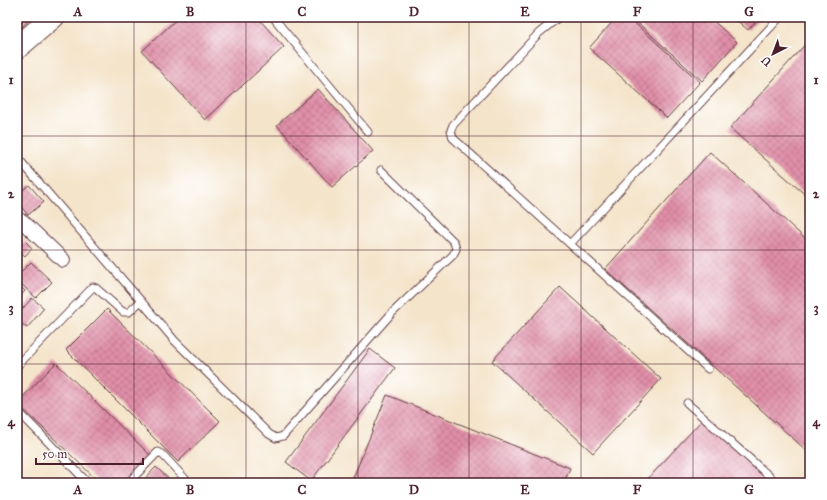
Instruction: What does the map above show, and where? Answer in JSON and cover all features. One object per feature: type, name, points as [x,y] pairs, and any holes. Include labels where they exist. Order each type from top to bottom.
[{"type":"main road","points":[[17,48],[53,17]]},
{"type":"street","points":[[17,220],[22,221],[63,260]]},
{"type":"lane","points":[[273,17],[368,132]]},
{"type":"lane","points":[[559,17],[539,33],[453,125],[451,130],[453,138],[708,369]]},
{"type":"lane","points":[[570,244],[780,17]]},
{"type":"lane","points":[[17,157],[175,341],[269,434],[276,438],[283,436],[391,314],[453,255],[456,249],[454,242],[381,170]]},
{"type":"lane","points":[[17,366],[93,288],[96,288],[123,312],[129,312],[141,301]]},
{"type":"lane","points":[[688,403],[778,483]]},
{"type":"lane","points":[[17,410],[88,483]]},
{"type":"lane","points":[[128,483],[158,452],[162,454],[189,483]]},
{"type":"building","points":[[17,17],[31,18],[17,32]]},
{"type":"building","points":[[179,17],[257,17],[284,47],[205,120],[142,51]]},
{"type":"building","points":[[617,17],[628,17],[700,82],[667,118],[589,48]]},
{"type":"building","points":[[631,17],[709,17],[737,42],[702,81]]},
{"type":"building","points":[[733,17],[760,17],[748,30]]},
{"type":"building","points":[[810,39],[810,199],[730,128]]},
{"type":"building","points":[[318,89],[373,151],[332,187],[277,125]]},
{"type":"building","points":[[710,152],[810,243],[810,447],[807,451],[605,269]]},
{"type":"building","points":[[29,185],[44,202],[28,215],[17,202],[17,195]]},
{"type":"building","points":[[17,233],[23,239],[17,246]]},
{"type":"building","points":[[25,241],[32,248],[25,256],[17,249]]},
{"type":"building","points":[[31,262],[52,282],[36,298],[17,280],[17,276]]},
{"type":"building","points":[[17,283],[25,291],[17,300]]},
{"type":"building","points":[[560,287],[661,379],[593,453],[492,361]]},
{"type":"building","points":[[32,298],[44,308],[27,328],[17,320],[17,315]]},
{"type":"building","points":[[107,309],[220,421],[178,462],[66,350]]},
{"type":"building","points":[[370,349],[395,368],[311,481],[286,462]]},
{"type":"building","points":[[56,363],[150,455],[123,483],[100,483],[17,403]]},
{"type":"building","points":[[387,395],[570,468],[564,483],[351,483]]},
{"type":"building","points":[[702,420],[771,483],[644,483]]},
{"type":"building","points":[[156,467],[173,483],[141,483]]}]
